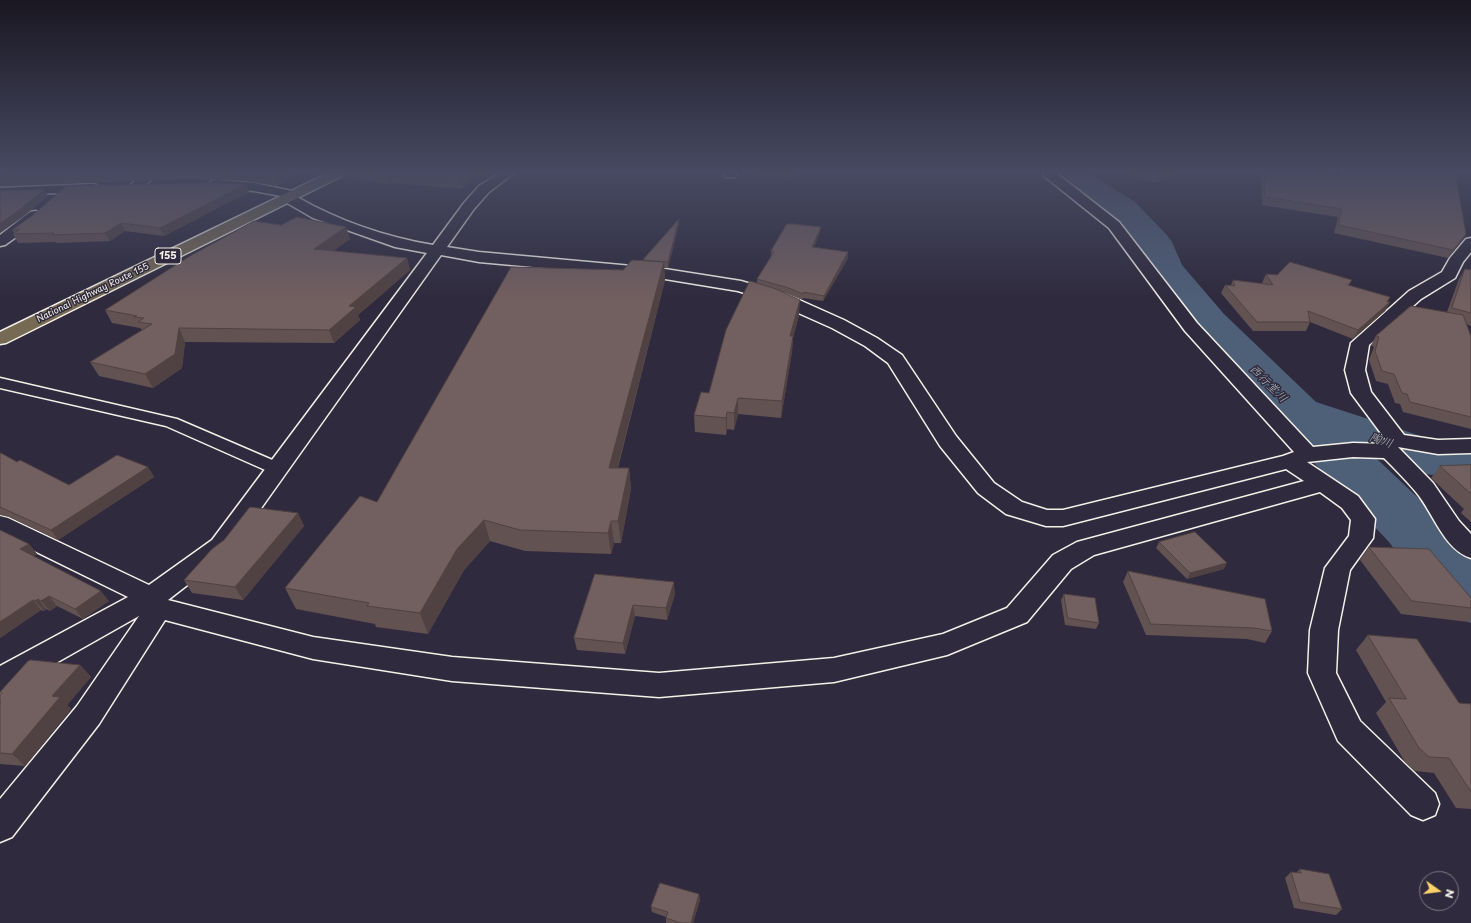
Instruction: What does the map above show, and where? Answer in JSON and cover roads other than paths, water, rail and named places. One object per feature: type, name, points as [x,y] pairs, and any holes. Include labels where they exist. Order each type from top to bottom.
[{"type":"highway","name":"National Highway Route 155","points":[[0,339],[249,216]]},
{"type":"street","points":[[0,242],[32,219],[31,218],[33,216]]},
{"type":"street","points":[[321,216],[400,244],[479,258],[665,274],[741,286],[782,299],[838,324],[871,342],[895,360],[948,441],[986,488],[1014,508],[1046,518],[1064,518],[1299,457],[1393,446],[1471,446]]},
{"type":"street","points":[[0,680],[155,603],[222,546],[462,216]]},
{"type":"street","points":[[1103,216],[1114,225],[1191,327],[1299,457],[1323,484],[1350,502],[1363,519],[1360,538],[1338,568],[1324,630],[1322,673],[1349,731],[1423,804]]},
{"type":"street","points":[[1471,242],[1456,261],[1449,275],[1414,296],[1360,343],[1355,370],[1361,393],[1393,446],[1425,488],[1450,527],[1471,548]]},
{"type":"street","points":[[0,524],[155,603],[313,648],[452,669],[659,685],[834,670],[947,644],[1018,614],[1062,562],[1086,548],[1323,484]]},
{"type":"street","points":[[0,825],[88,714],[155,603]]},
{"type":"lane","points":[[0,382],[171,422],[278,470]]},
{"type":"waterway","name":"西行堂川","points":[[1128,216],[1153,242],[1163,268],[1208,324],[1410,526],[1471,597]]},
{"type":"waterway","name":"陶川","points":[[1306,415],[1424,456],[1471,461]]}]
